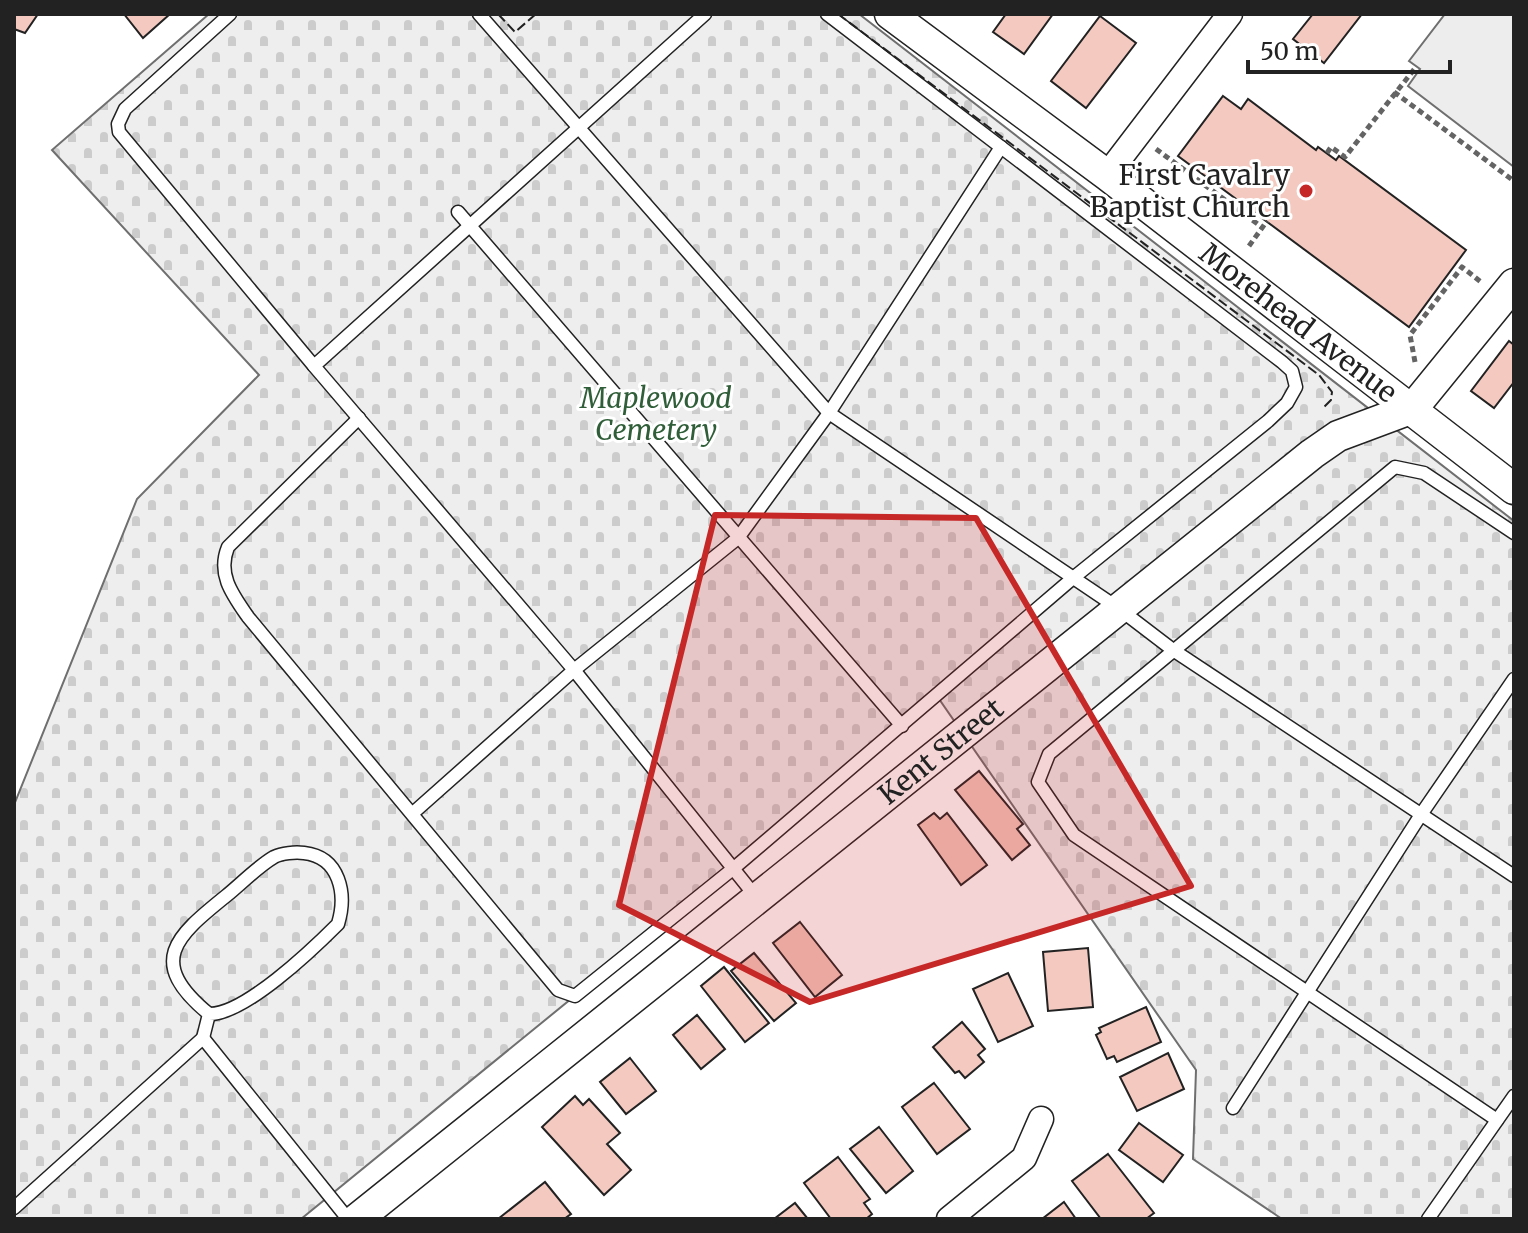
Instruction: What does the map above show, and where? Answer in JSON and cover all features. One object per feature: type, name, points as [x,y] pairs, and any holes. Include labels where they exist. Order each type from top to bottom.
[{"type":"street","name":"Morehead Avenue","points":[[890,14],[1107,175],[1413,408],[1514,489]]},
{"type":"street","points":[[1107,175],[1230,14]]},
{"type":"street","name":"Kent Street","points":[[357,1219],[1324,445],[1354,429],[1413,408],[1431,390],[1500,284]]},
{"type":"street","points":[[949,1219],[1024,1158],[1041,1119]]},
{"type":"lane","points":[[230,14],[125,109],[118,124],[119,132],[574,670],[757,898]]},
{"type":"lane","points":[[479,14],[829,413],[1118,608],[1173,650],[1514,876]]},
{"type":"lane","points":[[314,366],[577,126],[705,14]]},
{"type":"lane","points":[[359,418],[228,547],[222,561],[225,578],[248,617],[558,990],[566,996],[581,992],[734,868],[1073,578],[1268,421],[1294,394],[1295,378],[1282,362],[827,14]]},
{"type":"lane","points":[[413,813],[574,670],[738,538],[829,413],[1001,147]]},
{"type":"lane","points":[[458,212],[902,726]]},
{"type":"lane","points":[[1497,1120],[1074,835],[1038,782],[1049,754],[1395,467],[1424,473],[1514,533]]},
{"type":"lane","points":[[1233,1108],[1422,813],[1514,679]]},
{"type":"lane","points":[[296,853],[325,860],[337,873],[342,889],[338,924],[245,1003],[223,1014],[209,1014],[185,993],[177,980],[173,964],[180,937],[275,856],[296,853]]},
{"type":"lane","points":[[14,1208],[203,1038],[209,1014]]},
{"type":"lane","points":[[203,1038],[348,1219]]},
{"type":"lane","points":[[1428,1219],[1514,1096]]},
{"type":"path","points":[[1327,153],[1331,147],[1345,157],[1416,67]]},
{"type":"path","points":[[1394,92],[1514,181]]},
{"type":"path","points":[[1155,148],[1263,228]]},
{"type":"path","points":[[1249,246],[1267,221]]},
{"type":"path","points":[[1417,371],[1410,335],[1436,296],[1462,267],[1500,284]]},
{"type":"highlighted area","points":[[715,515],[976,518],[1191,886],[810,1002],[619,905]]},
{"type":"green space","name":"Maplewood Cemetery","points":[[209,14],[859,14],[1514,521],[1514,1219],[1282,1219],[1193,1159],[1196,1070],[939,699],[301,1219],[14,1219],[14,805],[137,499],[259,375],[52,150]]},
{"type":"shaded area","points":[[1445,14],[1514,14],[1514,167],[1408,86],[1420,69],[1409,61]]},
{"type":"building","points":[[14,14],[38,14],[25,33],[14,29]]},
{"type":"building","points":[[124,14],[170,14],[143,38]]},
{"type":"building","points":[[1006,14],[1053,14],[1024,54],[993,32]]},
{"type":"building","points":[[1313,14],[1362,14],[1324,63],[1293,39]]},
{"type":"building","points":[[1100,16],[1136,43],[1086,108],[1051,81]]},
{"type":"building","name":"First Cavalry Baptist Church","points":[[1223,96],[1241,109],[1248,99],[1316,150],[1318,147],[1336,160],[1339,156],[1466,250],[1409,327],[1178,156]]},
{"type":"building","points":[[1509,341],[1514,345],[1514,382],[1494,408],[1471,391]]},
{"type":"building","points":[[979,771],[1023,824],[1017,829],[1030,845],[1012,860],[955,790]]},
{"type":"building","points":[[934,813],[940,819],[947,813],[987,865],[961,885],[918,825]]},
{"type":"building","points":[[800,922],[842,975],[815,997],[773,943]]},
{"type":"building","points":[[1088,948],[1093,1007],[1048,1011],[1043,952]]},
{"type":"building","points":[[754,953],[796,1003],[774,1021],[731,971]]},
{"type":"building","points":[[724,967],[769,1023],[745,1042],[701,986]]},
{"type":"building","points":[[1008,973],[1033,1026],[998,1042],[973,989]]},
{"type":"building","points":[[1146,1007],[1161,1042],[1117,1062],[1114,1056],[1107,1059],[1096,1035],[1101,1032],[1099,1028]]},
{"type":"building","points":[[697,1015],[725,1049],[701,1069],[673,1035]]},
{"type":"building","points":[[962,1022],[985,1049],[978,1055],[984,1062],[965,1078],[959,1071],[955,1073],[933,1047]]},
{"type":"building","points":[[1168,1053],[1184,1089],[1137,1111],[1120,1077]]},
{"type":"building","points":[[630,1058],[656,1091],[626,1114],[600,1082]]},
{"type":"building","points":[[934,1083],[970,1129],[937,1154],[902,1107]]},
{"type":"building","points":[[575,1096],[583,1105],[589,1099],[620,1133],[607,1144],[631,1170],[604,1195],[542,1127]]},
{"type":"building","points":[[1139,1123],[1183,1155],[1163,1182],[1119,1150]]},
{"type":"building","points":[[879,1127],[913,1171],[886,1193],[850,1149]]},
{"type":"building","points":[[1108,1154],[1154,1213],[1146,1219],[1101,1219],[1072,1181]]},
{"type":"building","points":[[838,1157],[870,1199],[864,1203],[872,1214],[866,1219],[831,1219],[804,1183]]},
{"type":"building","points":[[545,1182],[571,1214],[564,1219],[498,1219]]},
{"type":"building","points":[[1064,1202],[1076,1219],[1042,1219]]},
{"type":"building","points":[[795,1203],[808,1219],[774,1219]]},
{"type":"fence","points":[[498,14],[515,32],[536,14]]},
{"type":"fence","points":[[838,14],[1319,375],[1332,392],[1331,400],[1324,407]]},
{"type":"place","name":"First Cavalry Baptist Church","points":[[1306,191]]}]
